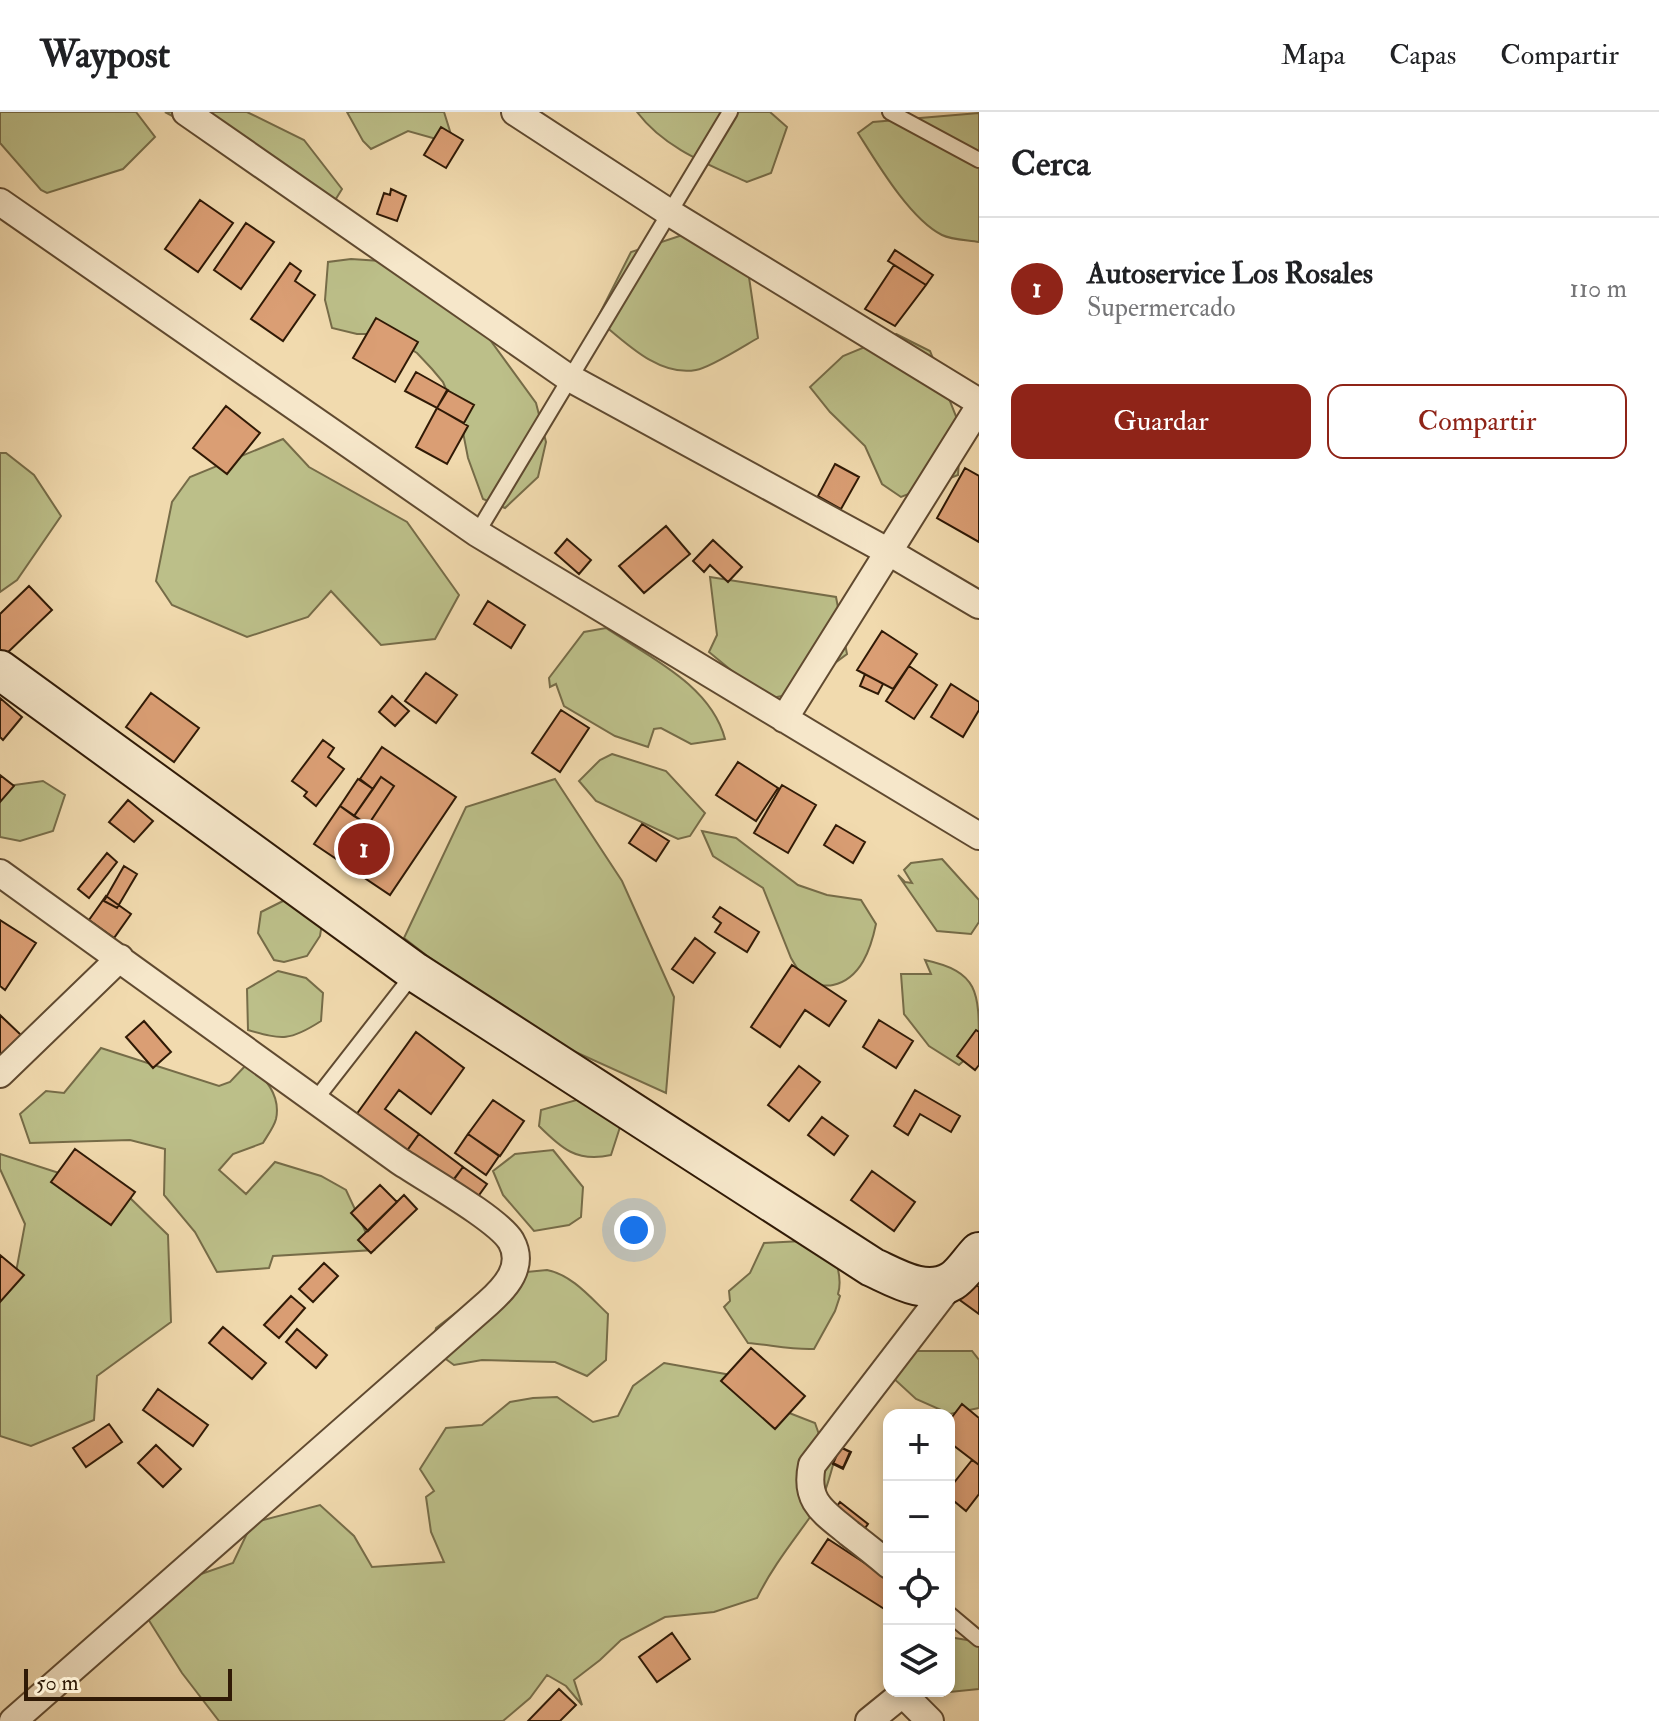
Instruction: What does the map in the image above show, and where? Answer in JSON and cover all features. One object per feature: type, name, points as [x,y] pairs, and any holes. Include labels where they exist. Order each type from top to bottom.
[{"type":"main road","points":[[0,670],[415,972],[872,1267],[918,1287],[935,1287],[954,1280],[979,1252]]},
{"type":"street","points":[[186,112],[571,378],[889,552],[979,605]]},
{"type":"street","points":[[515,112],[670,213],[979,404],[784,719]]},
{"type":"street","points":[[0,202],[477,533],[979,836]]},
{"type":"street","points":[[0,873],[396,1158],[491,1222],[510,1240],[517,1257],[514,1272],[488,1303],[13,1721]]},
{"type":"street","points":[[0,1074],[120,958]]},
{"type":"street","points":[[883,1560],[823,1513],[814,1499],[809,1482],[812,1465],[954,1280]]},
{"type":"street","points":[[869,1721],[900,1697]]},
{"type":"street","points":[[909,1697],[930,1721]]},
{"type":"lane","points":[[477,533],[730,112]]},
{"type":"lane","points":[[890,112],[979,160]]},
{"type":"lane","points":[[316,1099],[415,972]]},
{"type":"lane","points":[[955,1619],[979,1639]]},
{"type":"green space","points":[[0,112],[136,112],[155,137],[123,169],[47,193],[0,143]]},
{"type":"green space","points":[[165,112],[247,112],[304,140],[342,189],[329,210],[258,179],[241,161]]},
{"type":"green space","points":[[347,112],[444,112],[454,144],[408,131],[371,149]]},
{"type":"green space","points":[[637,112],[770,112],[787,127],[771,173],[747,182],[673,145]]},
{"type":"green space","points":[[979,113],[979,242],[942,235],[918,217],[895,189],[858,133],[873,122]]},
{"type":"green space","points":[[713,225],[746,257],[758,338],[696,370],[668,368],[630,347],[597,319],[631,252]]},
{"type":"green space","points":[[351,259],[381,261],[472,315],[536,403],[546,442],[538,477],[505,508],[483,499],[468,458],[462,427],[443,382],[417,353],[385,334],[357,334],[332,328],[325,300],[328,262]]},
{"type":"green space","points":[[896,334],[930,351],[961,429],[958,475],[901,497],[882,484],[865,446],[830,412],[810,387],[843,356]]},
{"type":"green space","points":[[283,439],[309,467],[407,522],[459,595],[435,639],[381,645],[331,591],[308,617],[247,637],[172,605],[156,581],[172,502],[190,477]]},
{"type":"green space","points":[[0,453],[6,453],[34,475],[61,516],[17,580],[0,592]]},
{"type":"green space","points":[[710,577],[836,597],[847,654],[793,694],[766,699],[709,652],[717,635]]},
{"type":"green space","points":[[606,628],[693,688],[718,720],[725,739],[691,744],[661,728],[654,729],[648,747],[615,736],[564,706],[556,684],[550,687],[549,678],[584,632]]},
{"type":"green space","points":[[612,754],[666,771],[705,813],[690,836],[678,839],[596,801],[579,781],[600,760]]},
{"type":"green space","points":[[555,779],[622,881],[674,997],[666,1093],[518,1026],[404,938],[466,807]]},
{"type":"green space","points":[[43,781],[65,795],[53,831],[20,841],[0,837],[0,787]]},
{"type":"green space","points":[[702,831],[736,838],[798,885],[827,895],[861,900],[876,924],[868,952],[858,969],[843,982],[833,985],[806,983],[791,958],[763,888],[713,856]]},
{"type":"green space","points":[[942,859],[979,900],[979,922],[971,934],[937,931],[898,875],[905,882],[912,883],[904,870],[911,863]]},
{"type":"green space","points":[[301,892],[325,905],[320,936],[307,956],[284,962],[274,960],[258,933],[261,912]]},
{"type":"green space","points":[[925,960],[943,965],[966,978],[976,998],[979,1047],[959,1065],[929,1046],[904,1014],[901,974],[931,974]]},
{"type":"green space","points":[[278,971],[306,978],[323,993],[321,1021],[286,1037],[248,1030],[247,989]]},
{"type":"green space","points":[[101,1048],[219,1086],[230,1082],[246,1065],[253,1069],[274,1094],[277,1110],[275,1122],[263,1143],[233,1154],[219,1170],[246,1194],[275,1162],[321,1176],[346,1190],[374,1250],[273,1256],[269,1268],[217,1272],[195,1232],[164,1195],[165,1149],[130,1140],[30,1143],[20,1114],[46,1091],[64,1093]]},
{"type":"green space","points":[[580,1099],[621,1124],[611,1155],[588,1157],[570,1152],[539,1126],[541,1110]]},
{"type":"green space","points":[[553,1150],[583,1187],[581,1217],[569,1225],[534,1231],[503,1195],[493,1171],[515,1154]]},
{"type":"green space","points":[[0,1154],[127,1195],[168,1235],[171,1322],[97,1376],[94,1420],[31,1446],[0,1436],[0,1288],[16,1272],[25,1224],[0,1169]]},
{"type":"green space","points":[[822,1240],[837,1265],[840,1296],[814,1349],[748,1343],[724,1307],[730,1301],[729,1291],[750,1273],[764,1243]]},
{"type":"green space","points":[[547,1270],[573,1282],[608,1314],[606,1360],[587,1376],[555,1362],[482,1360],[454,1365],[432,1349],[436,1328],[506,1274]]},
{"type":"green space","points":[[896,1351],[972,1351],[979,1360],[979,1408],[955,1413],[955,1409],[939,1409],[916,1399],[891,1376]]},
{"type":"green space","points":[[664,1363],[731,1375],[774,1407],[815,1423],[822,1443],[836,1454],[821,1500],[757,1598],[714,1612],[665,1617],[621,1640],[574,1680],[582,1705],[566,1686],[547,1675],[530,1698],[503,1721],[219,1721],[182,1673],[143,1611],[175,1583],[233,1563],[252,1523],[320,1505],[354,1536],[372,1567],[444,1562],[431,1532],[426,1497],[434,1491],[420,1469],[446,1428],[482,1425],[510,1402],[533,1398],[557,1397],[593,1422],[618,1416],[633,1386]]},
{"type":"green space","points":[[955,1638],[979,1642],[979,1689],[955,1691]]},
{"type":"building","points":[[441,127],[463,140],[446,168],[424,155]]},
{"type":"building","points":[[391,189],[406,196],[397,221],[377,214],[384,193],[390,195]]},
{"type":"building","points":[[200,200],[233,223],[198,272],[165,249]]},
{"type":"building","points":[[246,223],[274,242],[241,289],[214,270]]},
{"type":"building","points":[[895,250],[933,275],[926,285],[888,261]]},
{"type":"building","points":[[290,263],[301,271],[295,281],[315,295],[283,341],[251,319]]},
{"type":"building","points":[[894,265],[926,285],[895,326],[865,309]]},
{"type":"building","points":[[376,318],[418,342],[395,382],[353,358]]},
{"type":"building","points":[[416,372],[448,390],[437,408],[405,391]]},
{"type":"building","points":[[447,390],[474,405],[464,423],[437,408]]},
{"type":"building","points":[[226,406],[260,433],[227,474],[193,448]]},
{"type":"building","points":[[437,408],[468,426],[447,464],[416,447]]},
{"type":"building","points":[[835,464],[859,477],[841,509],[818,496]]},
{"type":"building","points":[[965,468],[979,476],[979,542],[937,518]]},
{"type":"building","points":[[666,526],[690,554],[644,593],[619,566]]},
{"type":"building","points":[[567,539],[591,560],[579,574],[555,553]]},
{"type":"building","points":[[713,540],[742,567],[728,582],[710,565],[704,572],[693,561]]},
{"type":"building","points":[[29,586],[52,610],[5,655],[0,649],[0,614]]},
{"type":"building","points":[[488,601],[525,625],[511,648],[474,624]]},
{"type":"building","points":[[882,631],[917,654],[893,689],[857,670]]},
{"type":"building","points":[[909,666],[937,685],[914,719],[886,701]]},
{"type":"building","points":[[426,673],[457,695],[436,723],[405,701]]},
{"type":"building","points":[[865,674],[883,684],[878,694],[860,686]]},
{"type":"building","points":[[951,684],[979,702],[979,710],[963,737],[931,717]]},
{"type":"building","points":[[151,693],[199,728],[174,762],[126,727]]},
{"type":"building","points":[[392,696],[409,711],[395,726],[379,712]]},
{"type":"building","points":[[0,698],[22,717],[3,740],[0,737]]},
{"type":"building","points":[[561,710],[589,728],[560,772],[532,753]]},
{"type":"building","points":[[323,740],[334,748],[328,757],[344,769],[316,806],[304,796],[307,792],[292,781]]},
{"type":"building","points":[[382,747],[456,797],[390,895],[314,844],[340,806],[368,825],[394,786],[381,777],[373,789],[360,779]]},
{"type":"building","points":[[738,762],[778,788],[756,821],[716,795]]},
{"type":"building","points":[[0,775],[14,786],[0,802]]},
{"type":"building","points":[[381,777],[394,786],[368,825],[354,816]]},
{"type":"building","points":[[358,779],[373,789],[354,816],[340,806]]},
{"type":"building","points":[[782,785],[816,805],[788,853],[754,833]]},
{"type":"building","points":[[128,800],[153,821],[134,842],[109,822]]},
{"type":"building","points":[[642,824],[669,841],[656,861],[629,843]]},
{"type":"building","points":[[836,825],[865,842],[853,863],[824,845]]},
{"type":"building","points":[[107,853],[117,862],[89,898],[78,889]]},
{"type":"building","points":[[124,866],[137,874],[117,908],[104,901]]},
{"type":"building","points":[[106,896],[131,914],[114,938],[89,920]]},
{"type":"building","points":[[720,907],[759,932],[747,952],[715,932],[721,923],[713,917]]},
{"type":"building","points":[[0,920],[36,943],[5,990],[0,986]]},
{"type":"building","points":[[695,938],[715,953],[693,983],[672,969]]},
{"type":"building","points":[[792,965],[846,1001],[829,1026],[805,1010],[780,1047],[751,1027]]},
{"type":"building","points":[[0,1015],[21,1035],[2,1054],[0,1052]]},
{"type":"building","points":[[879,1020],[913,1041],[896,1068],[863,1047]]},
{"type":"building","points":[[144,1021],[171,1052],[153,1068],[126,1037]]},
{"type":"building","points":[[976,1030],[979,1032],[979,1065],[975,1070],[957,1056]]},
{"type":"building","points":[[416,1032],[464,1068],[431,1114],[399,1090],[385,1109],[419,1134],[406,1152],[356,1115]]},
{"type":"building","points":[[799,1066],[820,1082],[789,1121],[768,1105]]},
{"type":"building","points":[[915,1090],[960,1116],[951,1132],[920,1114],[908,1135],[894,1126]]},
{"type":"building","points":[[493,1100],[524,1121],[500,1156],[468,1134]]},
{"type":"building","points":[[822,1117],[848,1136],[834,1155],[808,1135]]},
{"type":"building","points":[[419,1134],[463,1167],[450,1184],[406,1152]]},
{"type":"building","points":[[468,1134],[499,1156],[486,1175],[455,1153]]},
{"type":"building","points":[[75,1149],[135,1192],[111,1225],[51,1182]]},
{"type":"building","points":[[463,1167],[487,1184],[474,1202],[450,1185]]},
{"type":"building","points":[[872,1171],[915,1202],[894,1231],[851,1200]]},
{"type":"building","points":[[380,1185],[397,1202],[368,1231],[351,1213]]},
{"type":"building","points":[[404,1195],[417,1209],[371,1253],[358,1240]]},
{"type":"building","points":[[0,1255],[24,1275],[0,1302]]},
{"type":"building","points":[[324,1263],[338,1276],[313,1302],[299,1289]]},
{"type":"building","points":[[970,1281],[979,1287],[979,1314],[957,1298]]},
{"type":"building","points":[[291,1296],[305,1308],[279,1338],[264,1325]]},
{"type":"building","points":[[223,1327],[266,1363],[252,1379],[209,1343]]},
{"type":"building","points":[[297,1329],[327,1355],[316,1368],[286,1342]]},
{"type":"building","points":[[751,1348],[805,1396],[775,1429],[721,1381]]},
{"type":"building","points":[[158,1389],[208,1425],[193,1446],[143,1410]]},
{"type":"building","points":[[962,1404],[979,1418],[979,1465],[955,1447],[955,1413]]},
{"type":"building","points":[[109,1424],[122,1442],[86,1467],[73,1448]]},
{"type":"building","points":[[156,1445],[181,1469],[163,1487],[138,1463]]},
{"type":"building","points":[[840,1447],[850,1452],[843,1468],[833,1463]]},
{"type":"building","points":[[840,1447],[851,1452],[843,1469],[833,1464]]},
{"type":"building","points":[[972,1460],[979,1465],[979,1494],[966,1511],[955,1502],[955,1481]]},
{"type":"building","points":[[840,1502],[868,1524],[860,1535],[832,1513]]},
{"type":"building","points":[[828,1539],[883,1575],[883,1608],[812,1563]]},
{"type":"building","points":[[672,1633],[690,1659],[657,1682],[639,1657]]},
{"type":"building","points":[[559,1689],[576,1705],[560,1721],[528,1721]]},
{"type":"place","name":"Autoservice Los Rosales","points":[[364,849]]}]
